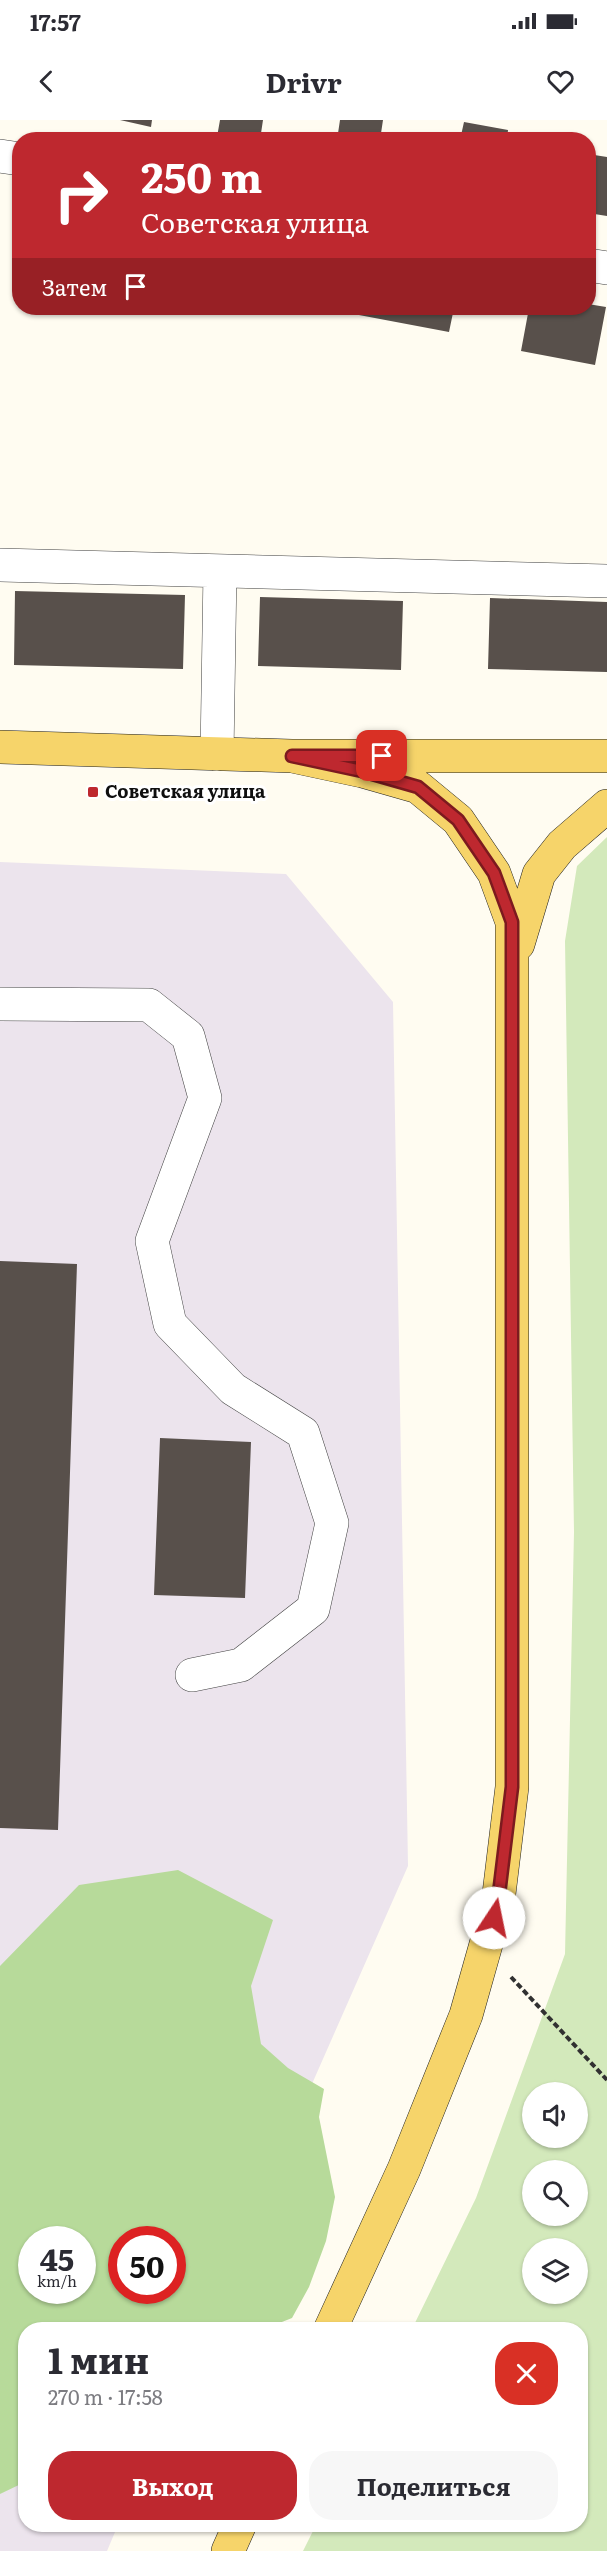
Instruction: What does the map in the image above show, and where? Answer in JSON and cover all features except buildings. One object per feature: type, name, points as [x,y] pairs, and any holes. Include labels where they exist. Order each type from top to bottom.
[{"type":"main road","points":[[0,747],[292,756],[607,756]]},
{"type":"main road","points":[[292,756],[362,771],[418,787],[458,820],[494,873],[512,922],[512,1787],[498,1902],[466,2015],[404,2169],[334,2322]]},
{"type":"main road","points":[[512,976],[521,928],[539,874],[562,845],[607,806]]},
{"type":"main road","points":[[228,2551],[236,2532]]},
{"type":"street","points":[[0,565],[607,581]]},
{"type":"street","points":[[217,754],[220,571]]},
{"type":"street","points":[[0,1004],[149,1005],[188,1036],[205,1098],[152,1241],[170,1324],[233,1389],[303,1433],[332,1523],[314,1609],[242,1665],[192,1675]]},
{"type":"path","points":[[485,1948],[607,2080]]},
{"type":"shaded area","points":[[0,862],[286,874],[393,1002],[408,1866],[207,2322],[18,2322],[18,2532],[115,2532],[107,2551],[0,2551]]},
{"type":"green space","points":[[607,837],[607,2551],[303,2551],[312,2532],[588,2532],[588,2322],[415,2322],[476,2198],[565,1954],[574,1532],[565,941],[577,866]]},
{"type":"green space","points":[[178,1870],[273,1920],[251,1986],[261,2044],[288,2068],[324,2089],[319,2117],[335,2197],[326,2241],[309,2287],[292,2318],[280,2322],[18,2322],[18,2485],[0,2494],[0,1966],[79,1885]]},
{"type":"place","name":"Советская улица","points":[[93,792]]},
{"type":"route","points":[[382,756],[292,756],[362,771],[418,787],[458,820],[494,873],[512,922],[512,1787],[494,1918]]}]
